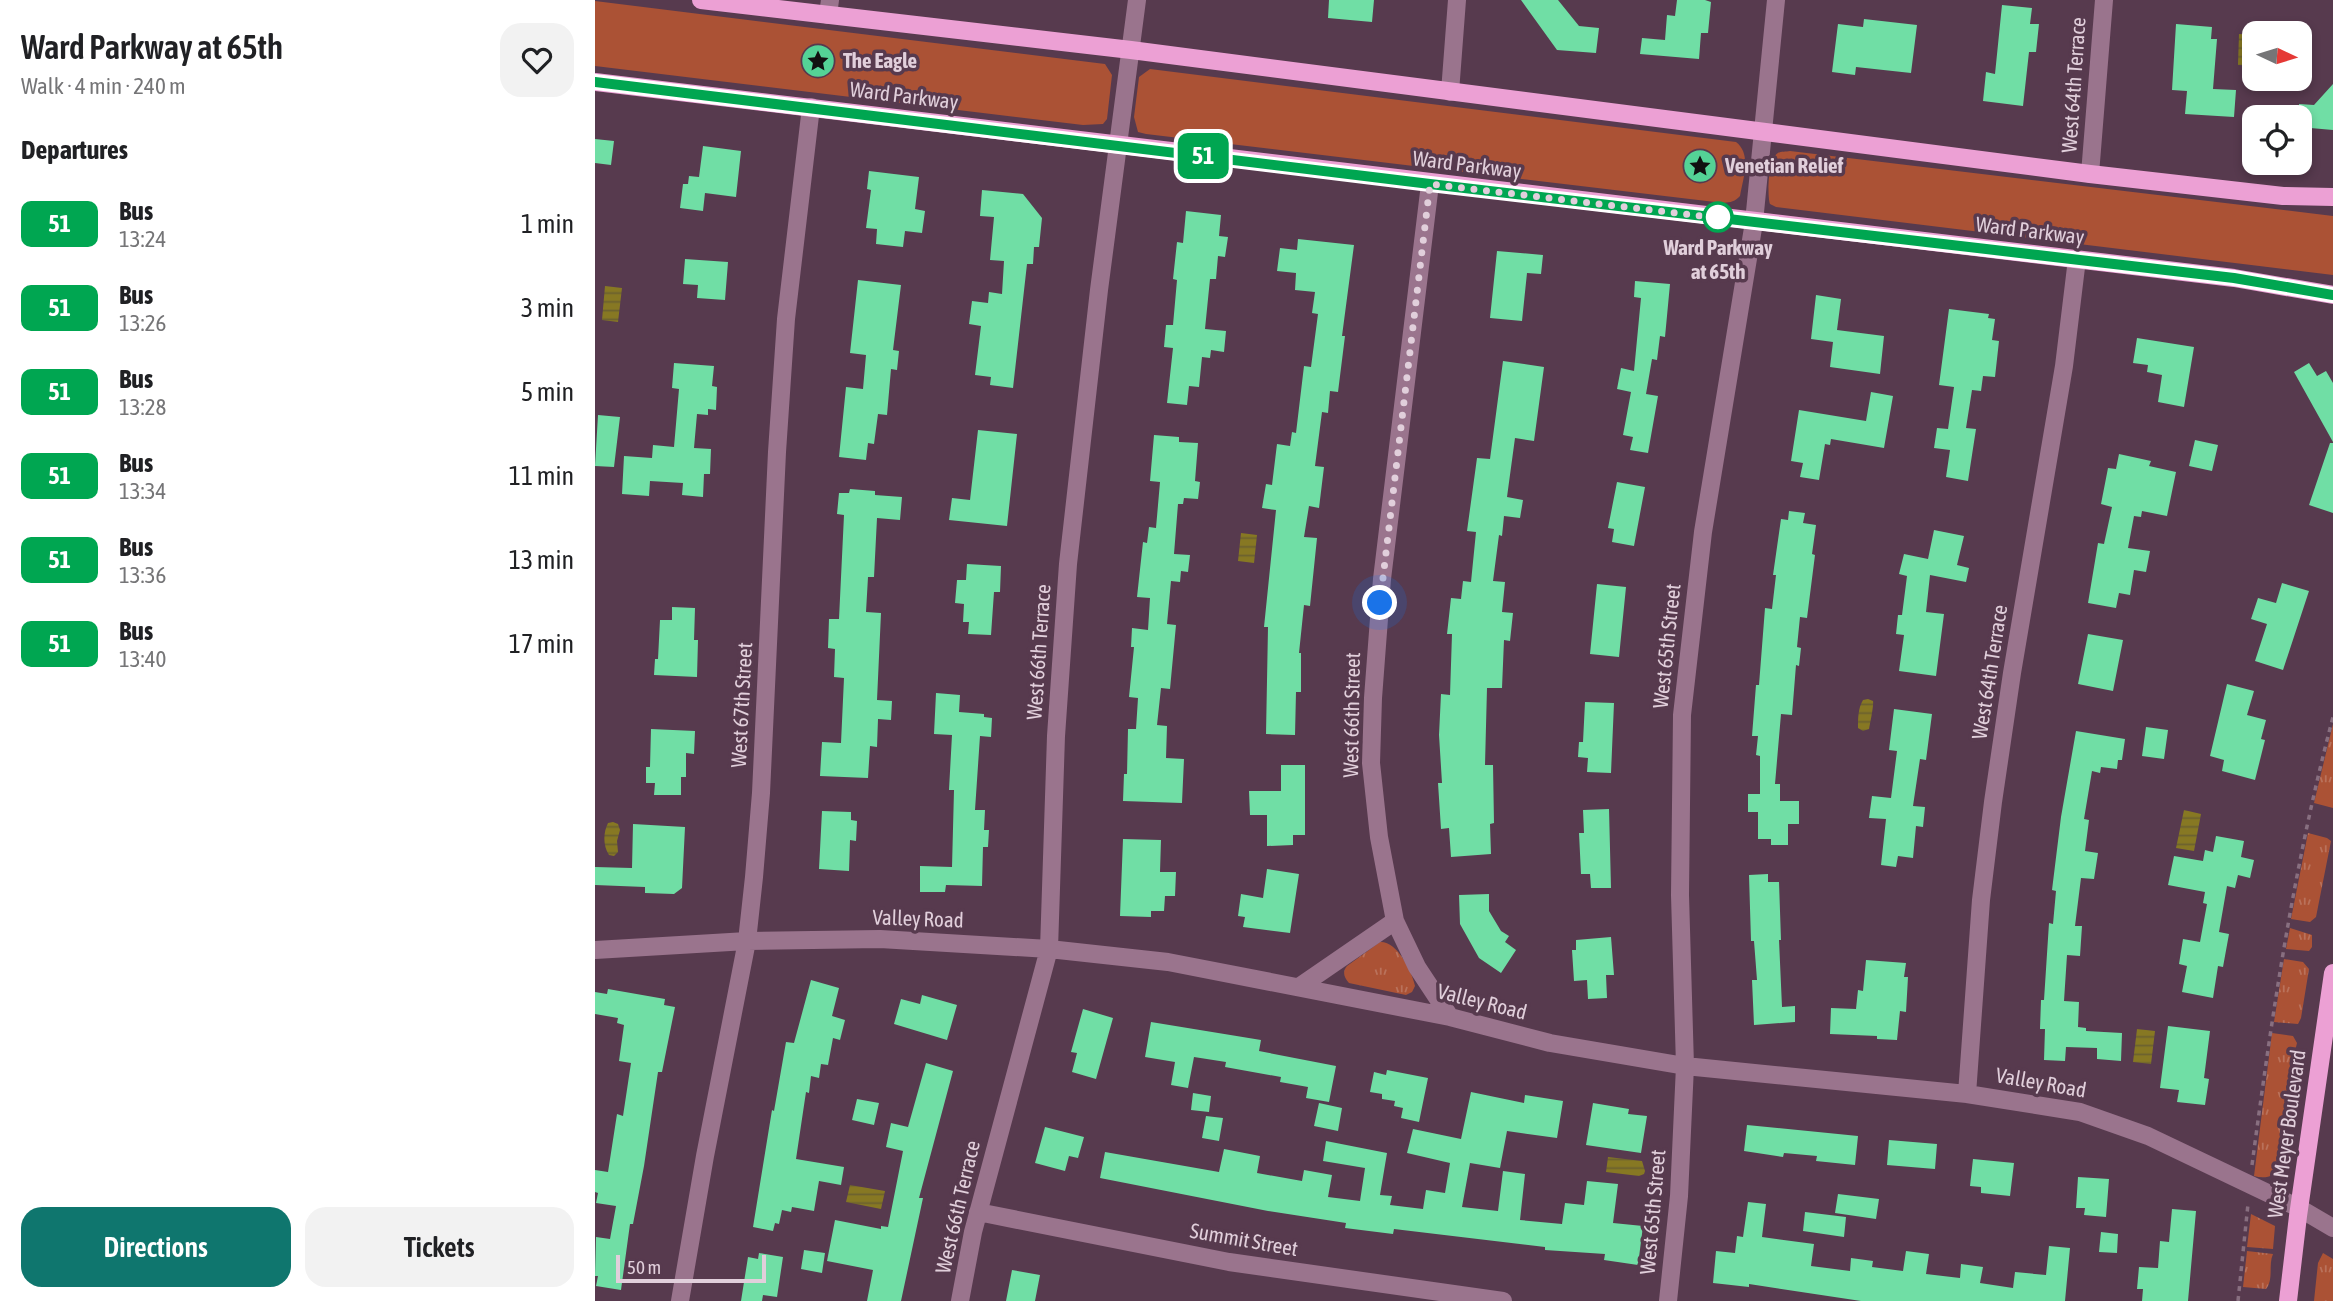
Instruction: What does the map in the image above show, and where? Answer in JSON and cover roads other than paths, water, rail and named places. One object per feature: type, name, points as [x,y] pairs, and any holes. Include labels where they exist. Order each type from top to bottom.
[{"type":"main road","points":[[701,0],[829,8],[1450,92],[2090,174],[2283,196],[2333,197]]},
{"type":"main road","name":"Ward Parkway","points":[[595,82],[1430,184],[2234,278],[2333,295]]},
{"type":"main road","name":"West Meyer Boulevard","points":[[2288,1301],[2333,973]]},
{"type":"street","name":"West 66th Terrace","points":[[960,1301],[978,1212],[1049,948],[1056,736],[1068,564],[1137,0]]},
{"type":"street","points":[[1450,92],[1457,0]]},
{"type":"street","name":"West 65th Street","points":[[1668,1301],[1679,1196],[1685,1066],[1680,895],[1682,715],[1703,532],[1754,222],[1776,0]]},
{"type":"street","name":"West 64th Terrace","points":[[2090,174],[2104,0]]},
{"type":"street","name":"West 67th Street","points":[[680,1301],[707,1143],[747,941],[761,793],[786,319],[811,107]]},
{"type":"street","name":"West 66th Street","points":[[1430,184],[1383,569],[1371,763],[1379,837],[1395,921],[1416,967],[1450,1017]]},
{"type":"street","name":"West 64th Terrace","points":[[1968,1094],[1981,900],[1993,802],[2064,366],[2077,259]]},
{"type":"street","points":[[1299,988],[1395,921]]},
{"type":"street","name":"Valley Road","points":[[595,950],[747,941],[880,939],[1049,948],[1168,962],[1450,1017],[1550,1043],[1685,1066],[1968,1094],[2049,1106],[2107,1120],[2148,1136],[2299,1208],[2333,1228]]},
{"type":"street","name":"Summit Street","points":[[978,1212],[1229,1262],[1503,1301]]},
{"type":"place","name":"The Eagle","points":[[818,61]]},
{"type":"place","name":"Venetian Relief","points":[[1700,166]]},
{"type":"place","name":"Ward Parkway at 65th","points":[[1718,217]]}]
